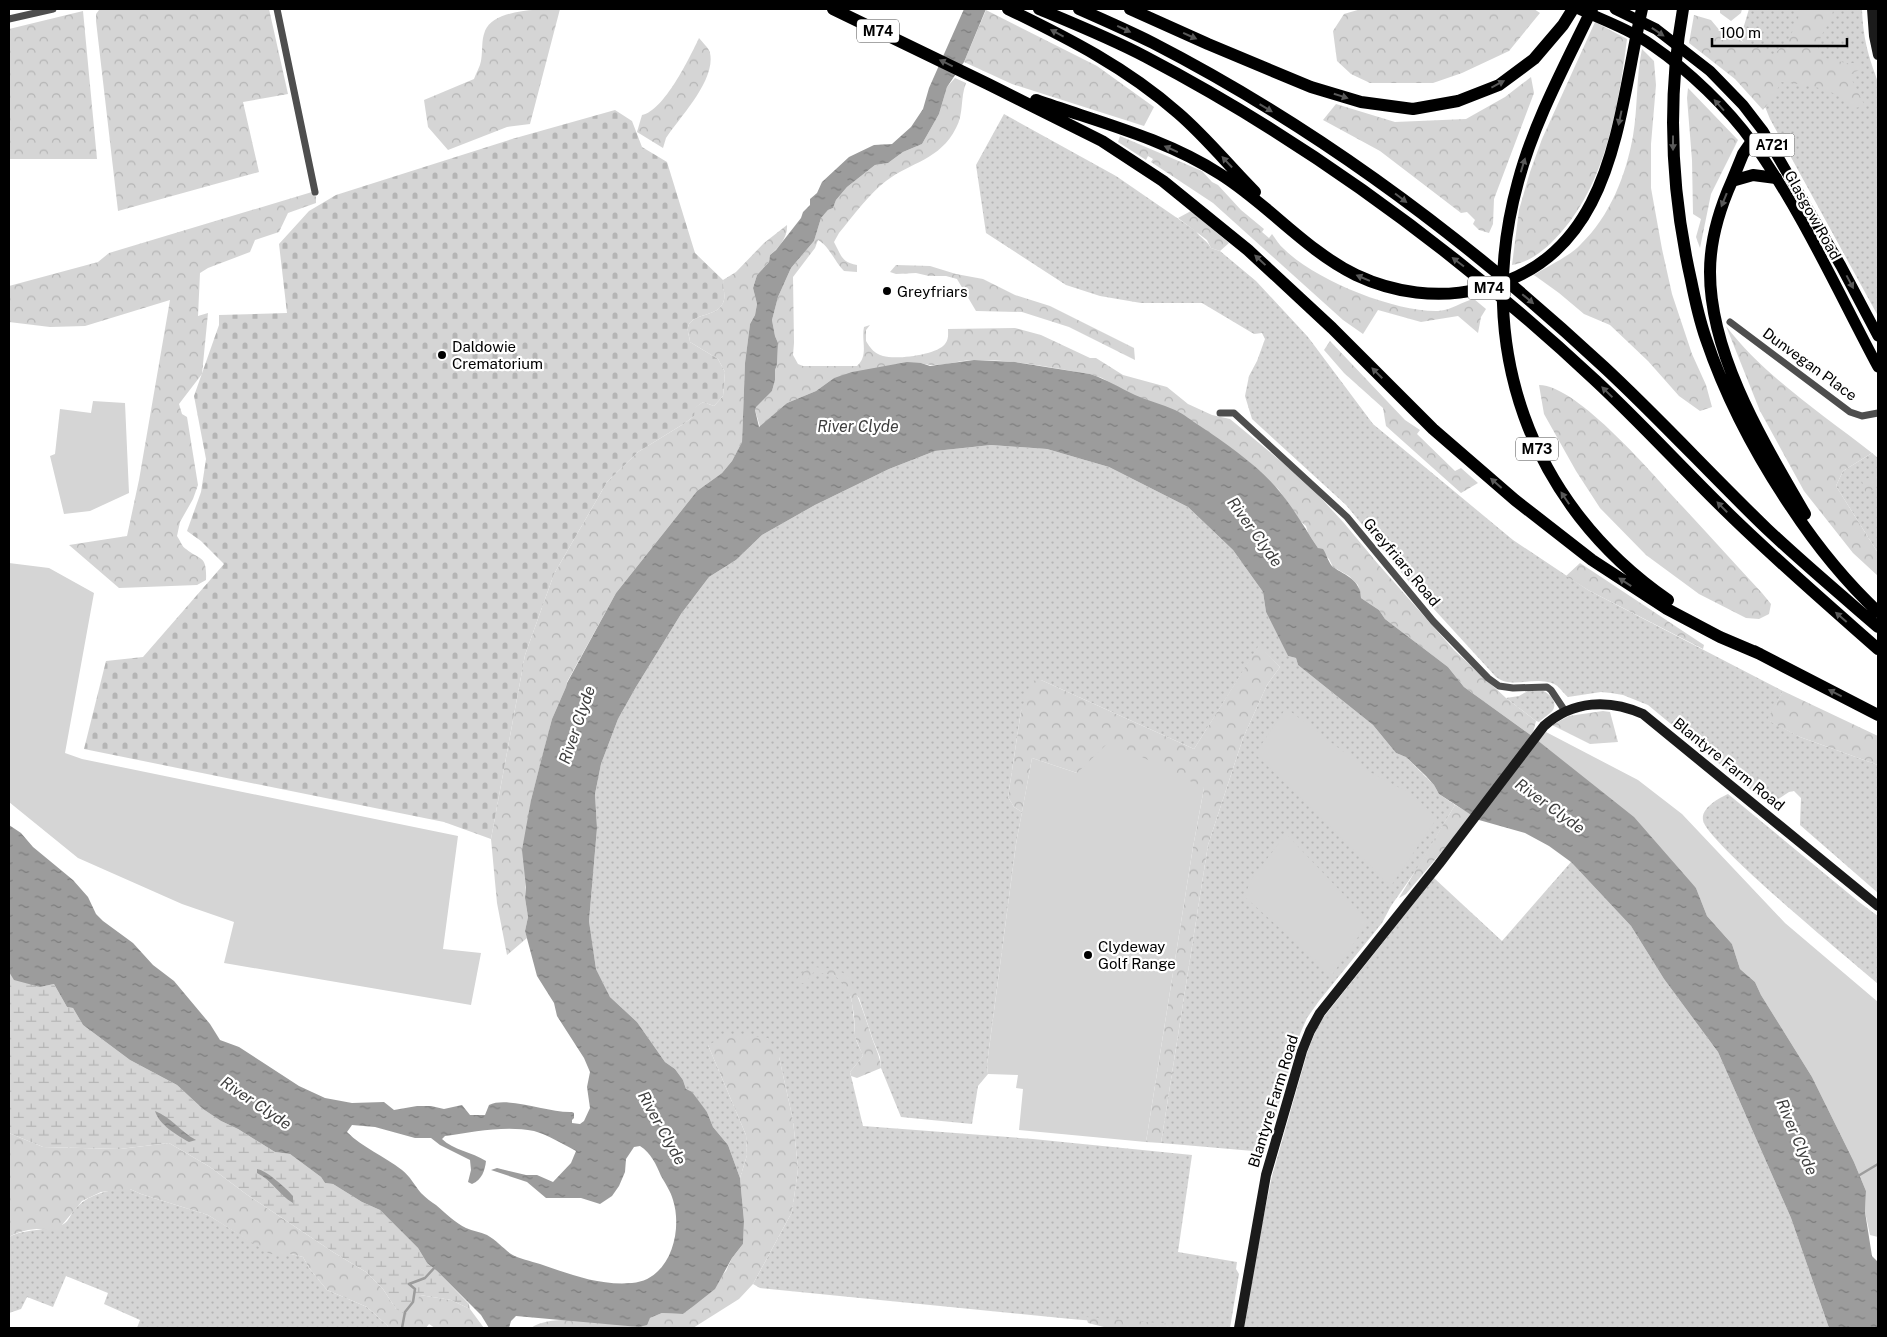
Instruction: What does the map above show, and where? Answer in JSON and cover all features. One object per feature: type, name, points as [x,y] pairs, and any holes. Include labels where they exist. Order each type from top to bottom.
[{"type":"highway","name":"M74","points":[[833,9],[1102,141],[1164,181],[1248,250],[1332,328],[1433,429],[1516,500],[1592,560],[1667,609],[1720,637],[1760,654]]},
{"type":"highway","name":"M74","points":[[1008,9],[1098,55],[1147,88],[1197,131],[1298,235]]},
{"type":"highway","name":"M74","points":[[1039,9],[1144,56],[1220,99],[1317,159],[1460,263],[1596,381],[1727,512],[1800,581],[1878,649]]},
{"type":"highway","name":"M74","points":[[1079,9],[1154,44],[1270,110],[1378,181],[1452,237],[1533,303],[1606,369],[1768,530],[1820,578],[1878,627]]},
{"type":"highway","points":[[1130,9],[1311,87],[1361,102],[1413,109],[1458,101],[1499,85],[1534,60],[1563,25],[1573,9]]},
{"type":"highway","name":"M73","points":[[1592,9],[1527,152],[1510,212],[1504,254],[1502,296],[1507,348],[1520,407],[1537,450],[1554,480],[1581,521],[1624,566],[1660,594],[1700,620],[1760,654]]},
{"type":"highway","name":"M74","points":[[988,84],[1138,135],[1196,160],[1233,182],[1323,255],[1356,275],[1385,286],[1410,292],[1445,294],[1478,290],[1511,280],[1543,260],[1571,234],[1588,210],[1599,189],[1612,155],[1642,9]]},
{"type":"highway","points":[[1683,13],[1674,94],[1674,165],[1681,229],[1699,318],[1708,346],[1725,388],[1755,450],[1786,500],[1828,558],[1878,612]]},
{"type":"highway","points":[[1752,141],[1744,154],[1719,213],[1712,244],[1710,272],[1715,317],[1736,382],[1748,410],[1763,441],[1806,514]]},
{"type":"highway","points":[[1732,181],[1753,175],[1776,178]]},
{"type":"highway","points":[[1688,266],[1718,360],[1735,399],[1768,462],[1840,559],[1878,600]]},
{"type":"highway","points":[[1760,654],[1878,715]]},
{"type":"main road","name":"Glasgow Road","points":[[1579,9],[1652,45],[1695,78],[1752,141],[1776,178],[1808,235],[1878,367]]},
{"type":"main road","name":"Glasgow Road","points":[[1615,9],[1656,29],[1710,71],[1743,105],[1763,130],[1841,266],[1878,336]]},
{"type":"main road","points":[[1872,9],[1874,36],[1878,55]]},
{"type":"main road","points":[[1710,71],[1756,129],[1757,134],[1752,141]]},
{"type":"main road","name":"Blantyre Farm Road","points":[[1239,1328],[1266,1175],[1310,1031],[1320,1013],[1476,817],[1544,726],[1565,711],[1584,705],[1608,704],[1625,707],[1650,718],[1878,906]]},
{"type":"street","points":[[9,19],[54,9]]},
{"type":"street","points":[[277,9],[315,192]]},
{"type":"street","name":"Dunvegan Place","points":[[1730,322],[1850,412],[1862,416],[1878,413]]},
{"type":"street","name":"Greyfriars Road","points":[[1220,413],[1234,413],[1347,516],[1433,621],[1488,678],[1500,686],[1513,688],[1547,687],[1565,711]]},
{"type":"green space","points":[[269,9],[288,94],[243,102],[259,172],[118,211],[96,21],[96,14],[99,10]]},
{"type":"green space","points":[[560,9],[530,124],[507,127],[448,150],[428,127],[424,100],[474,79],[482,57],[485,31],[498,18],[518,12]]},
{"type":"green space","points":[[1361,9],[1534,9],[1540,13],[1509,51],[1462,73],[1433,83],[1370,83],[1351,74],[1337,61],[1333,31],[1344,14]]},
{"type":"green space","points":[[1720,9],[1742,9],[1741,13],[1731,21],[1720,13]]},
{"type":"green space","points":[[1749,9],[1862,9],[1867,46],[1878,82],[1878,316],[1770,119],[1761,97],[1766,60],[1740,39]]},
{"type":"green space","points":[[1802,9],[1833,9],[1830,21],[1820,38],[1819,50],[1821,57],[1846,63],[1861,63],[1860,70],[1849,74],[1865,106],[1855,108],[1837,95],[1820,88],[1781,82],[1774,96],[1763,110],[1735,79],[1689,43],[1694,15],[1711,20],[1721,32],[1774,55],[1790,37]]},
{"type":"green space","points":[[986,10],[1097,66],[1154,107],[1144,126],[1012,84],[964,62]]},
{"type":"green space","points":[[83,11],[97,159],[9,159],[9,29]]},
{"type":"green space","points":[[1595,22],[1627,39],[1619,93],[1606,148],[1584,199],[1569,222],[1542,251],[1528,260],[1512,265],[1519,210],[1530,172],[1542,139]]},
{"type":"green space","points":[[699,38],[710,53],[708,75],[696,98],[666,138],[663,148],[637,132],[642,115],[659,104],[667,94],[683,70]]},
{"type":"green space","points":[[1642,49],[1654,61],[1656,85],[1651,144],[1651,188],[1672,294],[1692,354],[1706,385],[1712,407],[1700,411],[1679,396],[1648,361],[1610,325],[1584,314],[1534,275],[1565,257],[1581,244],[1600,221],[1615,194],[1626,165],[1633,136]]},
{"type":"green space","points":[[1531,77],[1534,93],[1494,199],[1493,224],[1489,233],[1479,230],[1473,224],[1475,220],[1467,212],[1461,213],[1380,151],[1323,120],[1336,104],[1395,122],[1466,119],[1505,97]]},
{"type":"green space","points":[[955,78],[966,83],[958,123],[949,139],[933,154],[880,186],[839,233],[834,242],[845,260],[857,265],[857,272],[844,271],[826,246],[818,240],[815,248],[793,277],[793,355],[798,364],[803,366],[857,366],[861,362],[864,353],[864,327],[870,325],[866,330],[866,341],[875,352],[889,357],[916,356],[941,348],[947,340],[948,329],[1015,328],[1041,335],[1090,358],[1096,358],[1123,375],[1167,387],[1188,404],[1212,415],[1230,419],[1306,482],[1454,650],[1506,698],[1536,721],[1532,736],[1464,687],[1448,667],[1385,619],[1379,610],[1361,598],[1358,585],[1349,576],[1333,567],[1279,490],[1247,460],[1102,378],[1090,374],[1004,361],[968,360],[941,365],[921,363],[834,378],[816,391],[787,403],[760,427],[755,410],[756,406],[772,391],[777,365],[778,343],[772,320],[778,297],[791,268],[814,241],[821,218],[828,210],[833,208],[836,200],[847,187],[875,165],[888,163],[903,152],[922,144],[939,114],[947,87]]},
{"type":"green space","points":[[1688,88],[1738,140],[1711,194],[1700,248],[1696,237],[1701,219],[1693,214]]},
{"type":"green space","points":[[615,110],[632,121],[642,147],[667,162],[695,253],[723,280],[724,300],[721,306],[717,310],[695,319],[691,322],[688,329],[690,342],[718,359],[725,372],[723,396],[714,406],[703,402],[695,408],[694,416],[638,452],[607,482],[554,574],[525,655],[491,839],[444,822],[84,749],[106,661],[143,657],[224,564],[201,541],[187,531],[201,492],[206,459],[194,396],[219,325],[219,315],[287,313],[279,244],[309,211],[336,195],[512,139]]},
{"type":"green space","points":[[1004,114],[1116,176],[1196,231],[1211,248],[1220,251],[1256,281],[1308,337],[1373,424],[1513,540],[1588,590],[1783,691],[1768,720],[1800,737],[1878,765],[1878,893],[1800,825],[1801,798],[1794,791],[1789,792],[1769,805],[1648,705],[1623,695],[1601,692],[1568,697],[1556,685],[1547,682],[1517,683],[1503,681],[1496,677],[1411,584],[1346,505],[1252,419],[1245,396],[1249,376],[1265,339],[1262,333],[1254,334],[1202,303],[1141,303],[1100,296],[1066,285],[986,233],[976,165]]},
{"type":"green space","points":[[1120,136],[1202,171],[1241,210],[1264,229],[1262,232],[1269,238],[1272,234],[1282,247],[1298,261],[1335,283],[1378,300],[1420,310],[1443,310],[1474,299],[1486,309],[1481,317],[1478,333],[1458,316],[1421,322],[1378,310],[1363,334],[1343,320],[1213,203],[1151,162],[1153,159],[1148,156],[1146,160],[1118,142]]},
{"type":"green space","points":[[312,192],[316,197],[316,203],[288,213],[279,232],[255,240],[250,252],[208,268],[200,273],[198,316],[208,313],[202,374],[179,404],[182,414],[187,417],[198,485],[193,499],[180,522],[177,536],[185,548],[204,562],[206,580],[197,585],[119,588],[69,545],[127,536],[139,480],[170,300],[85,326],[50,327],[9,322],[9,286],[98,262],[109,253]]},
{"type":"green space","points":[[1191,211],[1229,243],[1220,251],[1211,248],[1207,240],[1178,218]]},
{"type":"green space","points":[[787,225],[780,246],[770,255],[769,262],[757,275],[753,288],[757,304],[755,315],[750,324],[745,363],[742,442],[732,461],[722,473],[697,491],[616,593],[567,682],[552,719],[531,800],[525,898],[528,917],[525,931],[527,938],[507,955],[497,903],[491,839],[525,655],[554,574],[607,482],[638,452],[694,416],[694,408],[703,402],[714,406],[723,396],[725,372],[718,359],[690,342],[688,327],[695,319],[717,310],[721,306],[724,300],[723,280],[736,272],[764,243]]},
{"type":"green space","points":[[896,265],[930,266],[956,274],[983,279],[1015,295],[1050,306],[1134,348],[1135,360],[1069,327],[1022,312],[976,311],[957,279],[946,276],[929,276],[916,273],[896,274],[890,272]]},
{"type":"green space","points":[[1726,326],[1741,344],[1776,378],[1872,453],[1843,471],[1836,486],[1878,553],[1878,576],[1853,553],[1804,491],[1760,411]]},
{"type":"green space","points":[[1330,341],[1405,420],[1420,430],[1417,434],[1455,471],[1461,468],[1478,483],[1461,493],[1386,426],[1383,408],[1344,373],[1324,350]]},
{"type":"green space","points":[[1539,385],[1555,389],[1574,400],[1615,435],[1762,593],[1771,604],[1769,614],[1759,619],[1746,618],[1699,594],[1646,555],[1600,508],[1576,471],[1544,414]]},
{"type":"green space","points":[[93,401],[125,403],[129,493],[90,511],[64,514],[50,456],[55,454],[60,409],[91,413]]},
{"type":"green space","points":[[991,445],[1047,449],[1109,467],[1188,507],[1233,550],[1263,592],[1266,612],[1288,656],[1296,658],[1298,665],[1373,725],[1396,753],[1406,757],[1434,785],[1439,794],[1455,805],[1382,923],[1307,1018],[1300,1034],[1267,1143],[1253,1151],[1161,1143],[1208,845],[1243,738],[1267,685],[1280,667],[1259,646],[1194,749],[1041,680],[1021,711],[1008,797],[1014,807],[1022,812],[1016,844],[987,1064],[988,1074],[978,1086],[972,1124],[901,1117],[881,1068],[880,1057],[859,998],[834,969],[814,972],[827,973],[841,979],[852,1001],[856,1038],[863,1056],[850,1072],[863,1126],[1033,1139],[1192,1155],[1178,1252],[1237,1262],[1236,1269],[1239,1274],[1230,1328],[1180,1328],[1071,1319],[760,1288],[753,1284],[792,1212],[798,1169],[793,1120],[779,1057],[708,1045],[746,1135],[747,1155],[740,1178],[728,1145],[713,1127],[707,1112],[686,1089],[683,1080],[675,1069],[665,1062],[637,1022],[610,997],[596,969],[589,921],[597,828],[595,794],[601,764],[618,719],[681,614],[709,577],[736,560],[762,535],[815,505],[889,469],[935,451]]},
{"type":"green space","points":[[1872,453],[1878,458],[1878,553],[1836,486],[1843,471]]},
{"type":"green space","points":[[1878,471],[1878,485],[1865,496],[1862,481],[1873,477]]},
{"type":"green space","points":[[9,563],[49,568],[94,593],[65,753],[82,759],[458,836],[443,949],[481,953],[471,1005],[224,963],[234,922],[182,904],[78,858],[9,802]]},
{"type":"green space","points":[[1580,563],[1704,645],[1703,649],[1588,590],[1566,576]]},
{"type":"green space","points":[[1259,645],[1280,667],[1267,685],[1243,738],[1208,845],[1161,1143],[1146,1142],[1204,788],[1077,773],[1032,758],[1022,812],[1014,807],[1008,797],[1021,711],[1031,681],[1041,680],[1194,749]]},
{"type":"green space","points":[[1541,690],[1552,698],[1554,707],[1552,712],[1539,722],[1506,698],[1519,696],[1528,691]]},
{"type":"green space","points":[[1783,691],[1878,736],[1878,765],[1800,737],[1767,720]]},
{"type":"green space","points":[[1286,708],[1370,772],[1413,795],[1437,818],[1391,886],[1255,754]]},
{"type":"green space","points":[[1603,711],[1610,712],[1618,742],[1590,744],[1552,725],[1569,716]]},
{"type":"green space","points":[[1546,732],[1638,780],[1682,814],[1785,923],[1878,1002],[1878,1237],[1870,1235],[1865,1212],[1866,1191],[1854,1162],[1812,1077],[1761,995],[1755,982],[1740,969],[1732,944],[1707,916],[1696,888],[1538,741]]},
{"type":"green space","name":"Clydeway Golf Range","points":[[1110,741],[1204,788],[1146,1142],[1019,1130],[1023,1089],[1016,1088],[1018,1075],[988,1074],[987,1064],[1016,844],[1032,758],[1077,773]]},
{"type":"green space","points":[[1728,794],[1878,916],[1878,984],[1753,875],[1710,832],[1703,820],[1705,811],[1711,804]]},
{"type":"green space","points":[[1455,805],[1473,815],[1406,894],[1399,898]]},
{"type":"green space","points":[[1286,834],[1369,921],[1332,975],[1245,897],[1250,881]]},
{"type":"green space","points":[[1571,862],[1631,926],[1664,979],[1718,1052],[1791,1218],[1829,1328],[1244,1328],[1257,1248],[1272,1176],[1308,1050],[1319,1023],[1434,878],[1502,941]]},
{"type":"green space","points":[[814,967],[834,969],[848,975],[879,1056],[881,1068],[857,1078],[851,1076],[850,1072],[863,1056],[855,1037],[851,998],[845,985],[834,975],[814,972],[804,983],[798,983],[797,979],[803,972]]},
{"type":"green space","points":[[9,972],[40,987],[54,984],[67,1007],[73,1008],[83,1025],[130,1060],[177,1085],[203,1109],[221,1121],[238,1129],[275,1152],[290,1154],[321,1177],[325,1183],[333,1184],[362,1202],[380,1210],[418,1248],[427,1263],[469,1304],[470,1309],[451,1300],[420,1295],[410,1316],[396,1309],[383,1289],[366,1272],[246,1194],[210,1167],[169,1143],[120,1149],[43,1147],[9,1133]]},
{"type":"green space","points":[[730,1034],[768,1038],[779,1057],[793,1120],[798,1169],[792,1212],[753,1284],[739,1299],[693,1328],[531,1328],[541,1323],[568,1320],[639,1327],[650,1318],[662,1313],[683,1314],[726,1271],[732,1258],[743,1244],[744,1221],[740,1178],[747,1155],[746,1135],[708,1045]]},
{"type":"green space","points":[[9,1133],[43,1147],[120,1149],[169,1143],[210,1167],[246,1194],[366,1272],[383,1289],[396,1309],[420,1295],[451,1300],[470,1309],[484,1328],[435,1328],[429,1324],[426,1328],[387,1328],[388,1326],[367,1307],[327,1290],[309,1268],[303,1257],[291,1254],[270,1254],[208,1215],[130,1189],[101,1192],[82,1201],[57,1231],[45,1229],[32,1230],[20,1232],[9,1237]]},
{"type":"green space","points":[[130,1189],[208,1215],[270,1253],[291,1254],[303,1257],[309,1268],[327,1290],[367,1307],[388,1326],[387,1328],[137,1328],[140,1320],[104,1304],[108,1293],[66,1276],[53,1307],[27,1297],[21,1309],[9,1313],[9,1237],[23,1232],[60,1226],[66,1222],[74,1210],[84,1201],[100,1193]]},
{"type":"green space","points":[[1086,1317],[1219,1328],[1108,1328],[1088,1323]]},
{"type":"water","name":"River Clyde","points":[[964,9],[986,9],[964,62],[947,87],[939,114],[922,144],[903,152],[888,163],[875,165],[847,187],[836,200],[833,208],[828,210],[821,218],[814,241],[791,268],[778,297],[772,320],[778,343],[777,365],[772,391],[755,410],[759,427],[787,403],[816,391],[834,378],[852,372],[907,362],[930,366],[974,360],[1015,362],[1090,374],[1102,378],[1135,395],[1178,412],[1243,456],[1272,482],[1318,548],[1323,549],[1332,566],[1355,582],[1361,598],[1379,610],[1385,619],[1448,667],[1464,687],[1532,736],[1634,817],[1696,888],[1707,916],[1732,944],[1740,969],[1755,982],[1761,995],[1812,1077],[1854,1162],[1866,1191],[1865,1212],[1872,1256],[1878,1262],[1878,1328],[1829,1328],[1791,1218],[1718,1052],[1664,979],[1631,926],[1571,862],[1549,846],[1525,833],[1479,820],[1439,794],[1426,776],[1406,757],[1396,753],[1373,725],[1298,665],[1296,658],[1288,656],[1266,612],[1263,592],[1233,550],[1188,507],[1109,467],[1047,449],[991,445],[935,451],[889,469],[815,505],[762,535],[736,560],[709,577],[681,614],[618,719],[601,764],[595,794],[597,828],[589,921],[596,969],[610,997],[637,1022],[665,1062],[675,1069],[683,1080],[686,1089],[692,1092],[707,1112],[713,1127],[728,1145],[740,1178],[744,1221],[743,1244],[732,1258],[715,1289],[683,1314],[662,1313],[650,1318],[647,1325],[639,1327],[516,1316],[511,1321],[509,1328],[489,1328],[481,1315],[427,1263],[418,1248],[380,1210],[362,1202],[333,1184],[325,1183],[321,1177],[290,1154],[275,1152],[238,1129],[221,1121],[203,1109],[177,1085],[130,1060],[83,1025],[73,1008],[67,1007],[54,984],[40,987],[14,980],[9,972],[9,825],[21,833],[33,847],[73,880],[88,897],[96,914],[103,921],[133,943],[153,965],[174,981],[210,1024],[220,1040],[239,1047],[299,1086],[325,1098],[352,1103],[384,1102],[394,1110],[417,1106],[431,1106],[444,1109],[462,1105],[470,1115],[485,1115],[489,1105],[507,1102],[562,1112],[572,1112],[574,1113],[574,1118],[572,1123],[580,1124],[584,1121],[590,1108],[587,1087],[590,1072],[584,1058],[557,1016],[554,1003],[537,976],[525,931],[528,917],[522,850],[531,800],[552,719],[567,683],[616,593],[697,491],[722,473],[732,461],[742,442],[745,363],[750,324],[755,315],[757,304],[753,288],[757,275],[769,262],[770,255],[801,218],[803,212],[810,205],[810,199],[817,193],[822,182],[849,157],[874,145],[892,144],[911,127],[923,109],[929,88]],"holes":[[[352,1125],[375,1127],[415,1138],[431,1138],[440,1145],[470,1160],[471,1170],[468,1182],[472,1184],[482,1174],[486,1161],[446,1143],[442,1139],[445,1136],[500,1129],[534,1131],[576,1151],[571,1163],[553,1182],[537,1175],[526,1175],[497,1168],[491,1170],[527,1182],[546,1198],[581,1198],[600,1204],[612,1196],[619,1186],[625,1172],[626,1159],[634,1147],[640,1146],[653,1159],[673,1200],[676,1212],[676,1226],[670,1252],[664,1264],[656,1273],[645,1280],[632,1283],[596,1281],[518,1257],[511,1254],[487,1235],[466,1228],[454,1221],[423,1195],[402,1170],[360,1143],[347,1132]]]},
{"type":"water","points":[[155,1111],[196,1140],[189,1142],[174,1133],[160,1121]]},
{"type":"water","points":[[257,1169],[270,1176],[286,1189],[293,1196],[293,1203],[257,1173]]},
{"type":"waterway","points":[[1858,1176],[1878,1164]]},
{"type":"waterway","points":[[402,1328],[405,1312],[413,1302],[415,1289],[409,1284],[425,1278],[436,1266]]},
{"type":"place","name":"Greyfriars","points":[[887,291]]},
{"type":"place","name":"Daldowie Crematorium","points":[[442,355]]},
{"type":"place","name":"Clydeway Golf Range","points":[[1088,955]]}]
